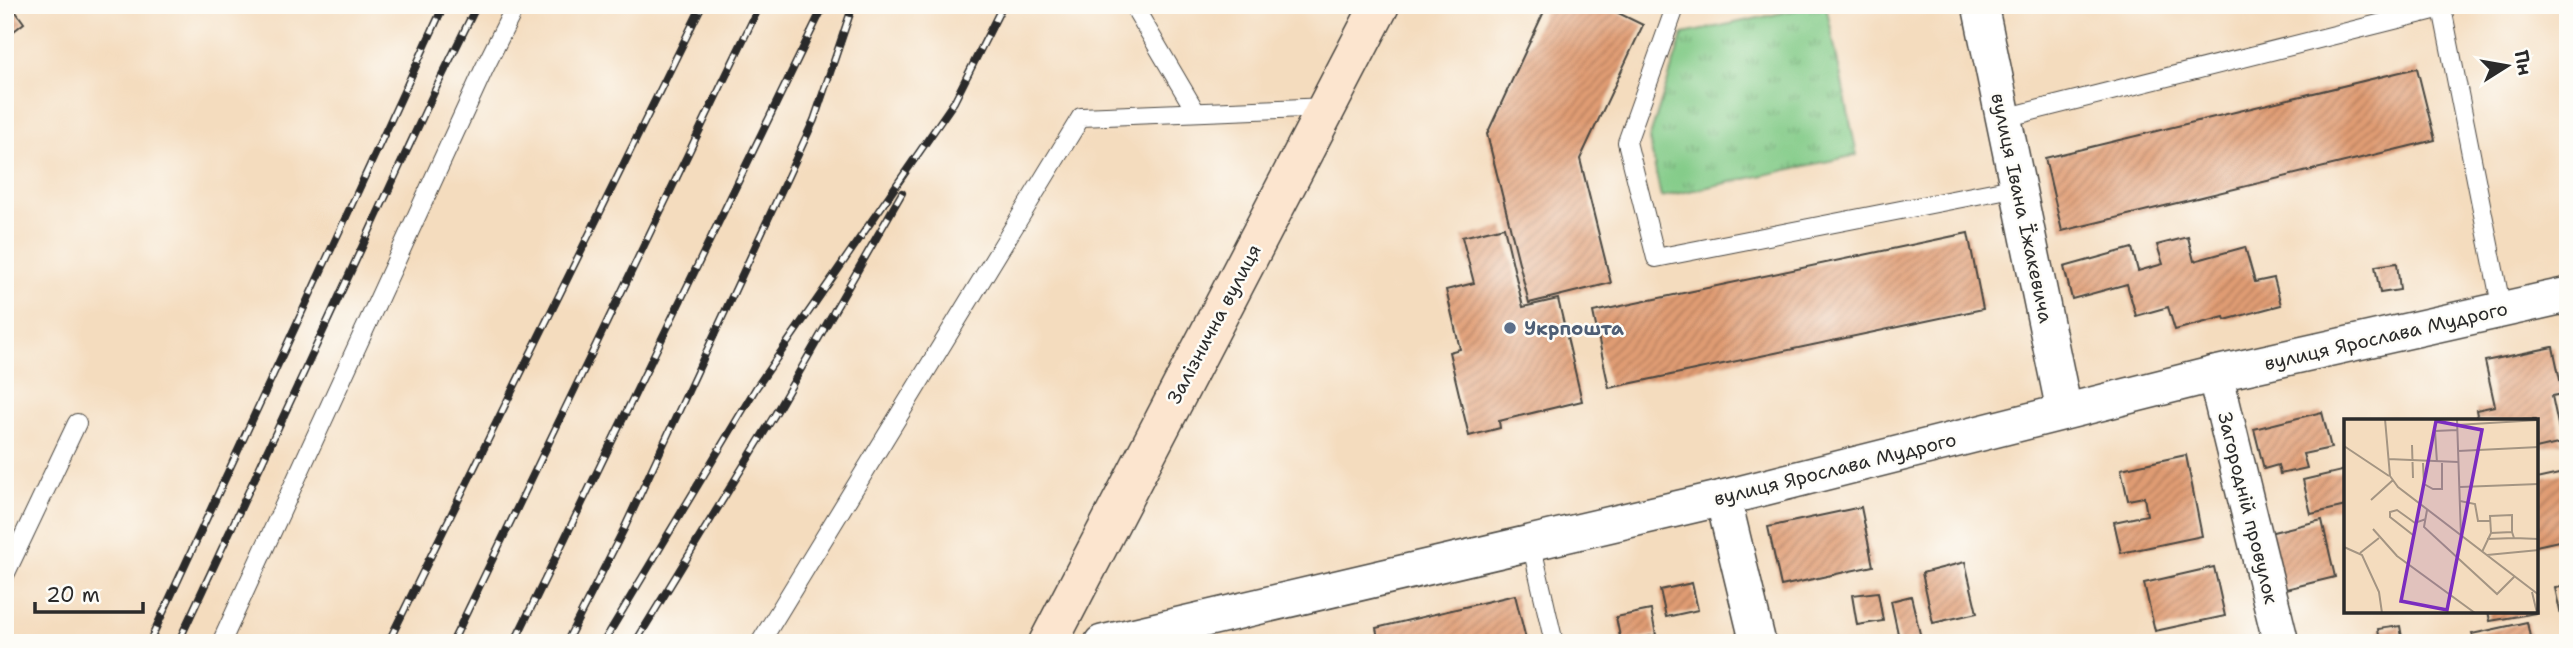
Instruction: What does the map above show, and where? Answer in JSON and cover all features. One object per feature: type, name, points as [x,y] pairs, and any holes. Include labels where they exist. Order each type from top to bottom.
[{"type":"main road","name":"Залізнична вулиця","points":[[1048,643],[1380,5]]},
{"type":"street","name":"вулиця Івана Їжакевича","points":[[1980,5],[2064,410]]},
{"type":"street","name":"вулиця Ярослава Мудрого","points":[[1102,643],[1723,498],[2215,374],[2568,295]]},
{"type":"street","name":"Загородній провулок","points":[[2215,374],[2281,643]]},
{"type":"street","points":[[1723,498],[1758,643]]},
{"type":"lane","points":[[221,643],[484,69],[516,5]]},
{"type":"lane","points":[[1133,5],[1196,112]]},
{"type":"lane","points":[[1676,5],[1627,142],[1656,258],[2018,187]]},
{"type":"lane","points":[[2004,118],[2442,8],[2502,310]]},
{"type":"lane","points":[[760,643],[1082,117],[1327,107]]},
{"type":"lane","points":[[5,575],[77,423]]},
{"type":"lane","points":[[1531,542],[1554,643]]},
{"type":"green space","points":[[1826,5],[1857,155],[1661,197],[1649,139],[1683,34]]},
{"type":"building","points":[[5,5],[11,5],[24,23],[5,38]]},
{"type":"building","points":[[1547,5],[1602,5],[1643,25],[1580,159],[1611,283],[1529,303],[1487,134]]},
{"type":"building","points":[[2417,68],[2435,140],[2062,231],[2045,158]]},
{"type":"building","name":"Укрпошта","points":[[1504,227],[1523,307],[1558,299],[1582,401],[1499,421],[1500,428],[1469,436],[1449,352],[1460,349],[1446,290],[1474,283],[1462,237]]},
{"type":"building","points":[[1968,233],[1983,309],[1609,388],[1593,312]]},
{"type":"building","points":[[2188,237],[2194,261],[2245,247],[2255,282],[2274,278],[2281,305],[2175,330],[2168,307],[2136,316],[2127,284],[2072,299],[2064,267],[2132,248],[2138,271],[2163,264],[2157,245]]},
{"type":"building","points":[[2397,263],[2400,290],[2380,293],[2375,266]]},
{"type":"building","points":[[2553,347],[2563,394],[2552,396],[2562,443],[2538,449],[2538,419],[2478,419],[2476,410],[2495,406],[2485,361]]},
{"type":"building","points":[[2322,412],[2331,448],[2303,454],[2307,468],[2280,474],[2278,465],[2264,469],[2254,429]]},
{"type":"building","points":[[2186,455],[2202,536],[2121,553],[2114,522],[2147,515],[2144,497],[2128,500],[2121,469]]},
{"type":"building","points":[[2344,470],[2344,506],[2311,514],[2303,480]]},
{"type":"building","points":[[2568,472],[2568,539],[2538,546],[2538,479]]},
{"type":"building","points":[[1861,507],[1873,566],[1781,586],[1768,527]]},
{"type":"building","points":[[2322,520],[2335,577],[2282,590],[2269,533]]},
{"type":"building","points":[[1965,562],[1977,613],[1933,623],[1922,573]]},
{"type":"building","points":[[2214,567],[2225,616],[2155,631],[2144,583]]},
{"type":"building","points":[[1692,583],[1698,610],[1666,617],[1660,590]]},
{"type":"building","points":[[2568,586],[2568,643],[2554,643],[2566,639],[2555,588]]},
{"type":"building","points":[[1878,592],[1883,621],[1857,625],[1852,595]]},
{"type":"building","points":[[1515,595],[1527,643],[1379,643],[1376,628]]},
{"type":"building","points":[[1911,596],[1921,638],[1900,643],[1891,601]]},
{"type":"building","points":[[1651,610],[1656,635],[1621,642],[1616,617]]},
{"type":"building","points":[[2488,613],[2536,613],[2490,621]]},
{"type":"building","points":[[2527,622],[2531,642],[2475,643],[2472,634]]},
{"type":"building","points":[[2400,626],[2403,643],[2380,643],[2378,629]]},
{"type":"building","points":[[2351,635],[2352,643],[2322,643],[2322,642]]},
{"type":"railway","points":[[149,643],[444,5]]},
{"type":"railway","points":[[178,643],[477,5]]},
{"type":"railway","points":[[388,643],[702,5]]},
{"type":"railway","points":[[452,643],[760,5]]},
{"type":"railway","points":[[514,643],[824,5]]},
{"type":"railway","points":[[566,643],[624,529],[814,120],[853,5]]},
{"type":"railway","points":[[603,643],[756,388],[954,102],[1003,5]]},
{"type":"railway","points":[[635,643],[774,416],[902,193]]},
{"type":"place","name":"Укрпошта","points":[[1510,328]]}]
